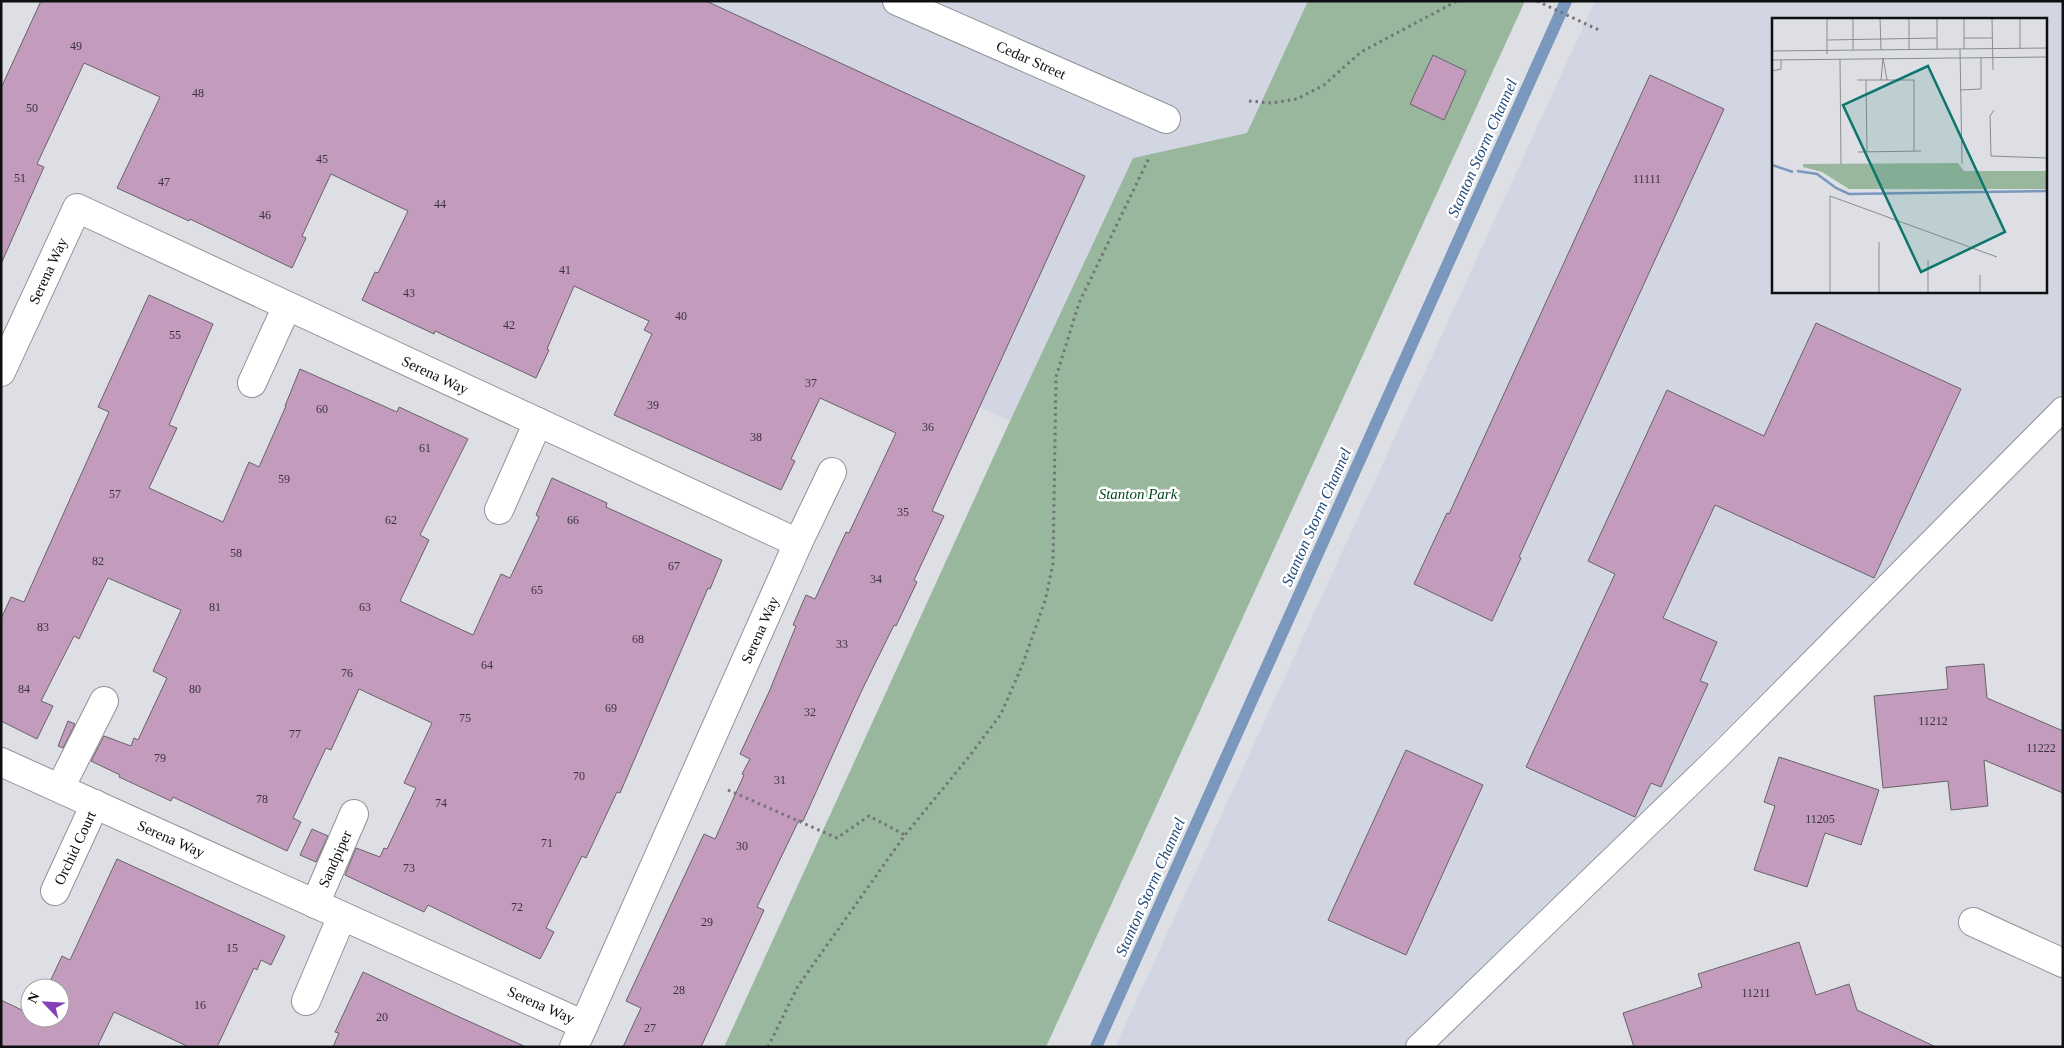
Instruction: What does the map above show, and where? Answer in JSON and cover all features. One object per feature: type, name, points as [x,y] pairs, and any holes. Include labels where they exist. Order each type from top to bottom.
[{"type":"street","name":"Cedar Street","points":[[897,1],[1166,119]]},
{"type":"street","name":"Serena Way","points":[[1,372],[76,208],[798,543],[579,1036],[342,916],[1,762]]},
{"type":"street","points":[[252,383],[287,306]]},
{"type":"street","points":[[499,510],[538,422]]},
{"type":"street","points":[[798,543],[832,472]]},
{"type":"street","points":[[60,788],[104,701]]},
{"type":"street","name":"Orchid Court","points":[[55,891],[95,804]]},
{"type":"street","name":"Sandpiper","points":[[315,904],[354,814]]},
{"type":"street","points":[[306,1001],[342,916]]},
{"type":"street","points":[[1973,922],[2063,963]]},
{"type":"lane","points":[[1418,1047],[1721,754],[2063,408]]},
{"type":"path","points":[[1248,101],[1271,103],[1298,99],[1324,85],[1361,52],[1457,1]]},
{"type":"path","points":[[1538,1],[1601,31]]},
{"type":"path","points":[[768,1047],[798,986],[905,835],[968,758],[1000,714],[1022,666],[1045,601],[1053,564],[1056,376],[1079,303],[1149,158]]},
{"type":"path","points":[[695,775],[836,838],[869,816],[905,835]]},
{"type":"shaded area","points":[[106,1],[1308,1],[1247,133],[1133,158],[1010,421]]},
{"type":"shaded area","points":[[1595,1],[2063,1],[2063,392],[1408,1047],[1115,1047]]},
{"type":"green space","name":"Stanton Park","points":[[1308,1],[1525,1],[1046,1047],[724,1047],[1010,421],[1133,158],[1247,133]]},
{"type":"building","points":[[41,1],[706,1],[1085,176],[932,511],[944,516],[914,580],[917,582],[861,692],[803,821],[799,820],[757,907],[764,910],[701,1047],[623,1047],[641,1008],[626,1001],[704,834],[715,839],[744,775],[742,774],[750,759],[740,754],[769,692],[796,626],[793,625],[806,595],[815,599],[846,532],[849,533],[896,433],[820,398],[791,459],[795,461],[781,490],[614,415],[652,334],[644,330],[649,321],[574,286],[536,378],[435,331],[434,334],[362,300],[375,272],[378,273],[408,211],[331,174],[302,236],[306,238],[292,268],[190,219],[189,221],[117,188],[160,97],[84,63],[37,164],[44,167],[1,264],[1,88]]},
{"type":"building","points":[[1433,55],[1466,71],[1444,120],[1410,104]]},
{"type":"building","points":[[1650,75],[1724,109],[1519,557],[1521,558],[1492,621],[1414,584],[1447,513],[1449,514]]},
{"type":"building","points":[[149,295],[213,324],[169,425],[177,428],[149,488],[223,522],[249,462],[259,467],[300,369],[397,412],[399,407],[468,439],[420,535],[429,540],[400,601],[473,635],[501,574],[510,578],[539,517],[536,515],[552,478],[607,503],[606,507],[722,560],[710,589],[708,588],[620,793],[617,792],[586,858],[582,856],[546,928],[554,932],[540,959],[428,905],[424,912],[345,875],[356,848],[380,857],[384,848],[387,849],[416,788],[404,783],[432,723],[359,689],[331,750],[326,748],[293,818],[301,822],[287,851],[173,797],[171,801],[119,777],[120,775],[91,761],[104,736],[131,746],[134,738],[138,740],[167,678],[153,671],[181,610],[108,578],[79,639],[74,636],[41,701],[53,706],[37,739],[1,721],[1,619],[11,597],[24,602],[109,412],[98,407]]},
{"type":"building","points":[[1816,323],[1961,389],[1874,578],[1715,505],[1663,618],[1717,642],[1700,681],[1708,684],[1661,787],[1651,783],[1635,817],[1526,767],[1615,574],[1588,561],[1667,390],[1764,436]]},
{"type":"building","points":[[1984,664],[1987,698],[2063,731],[2063,793],[1984,760],[1988,806],[1951,810],[1948,781],[1883,788],[1874,696],[1948,689],[1946,667]]},
{"type":"building","points":[[68,721],[75,724],[63,748],[58,746]]},
{"type":"building","points":[[1406,750],[1483,785],[1406,955],[1328,920]]},
{"type":"building","points":[[1779,757],[1879,790],[1861,845],[1825,833],[1807,887],[1754,870],[1775,806],[1764,802]]},
{"type":"building","points":[[312,829],[328,836],[316,862],[300,855]]},
{"type":"building","points":[[117,859],[285,936],[271,965],[261,960],[257,970],[254,968],[217,1047],[189,1047],[114,1012],[98,1045],[101,1047],[1,1047],[1,1000],[20,1009],[20,1028],[70,1028],[70,978],[52,978],[62,956],[70,960]]},
{"type":"building","points":[[1799,942],[1816,995],[1849,984],[1857,1010],[1936,1047],[1634,1047],[1623,1013],[1702,987],[1698,974]]},
{"type":"building","points":[[363,972],[526,1047],[333,1047],[339,1033],[335,1032]]},
{"type":"waterway","name":"Stanton Storm Channel","points":[[1096,1047],[1566,1]]}]
